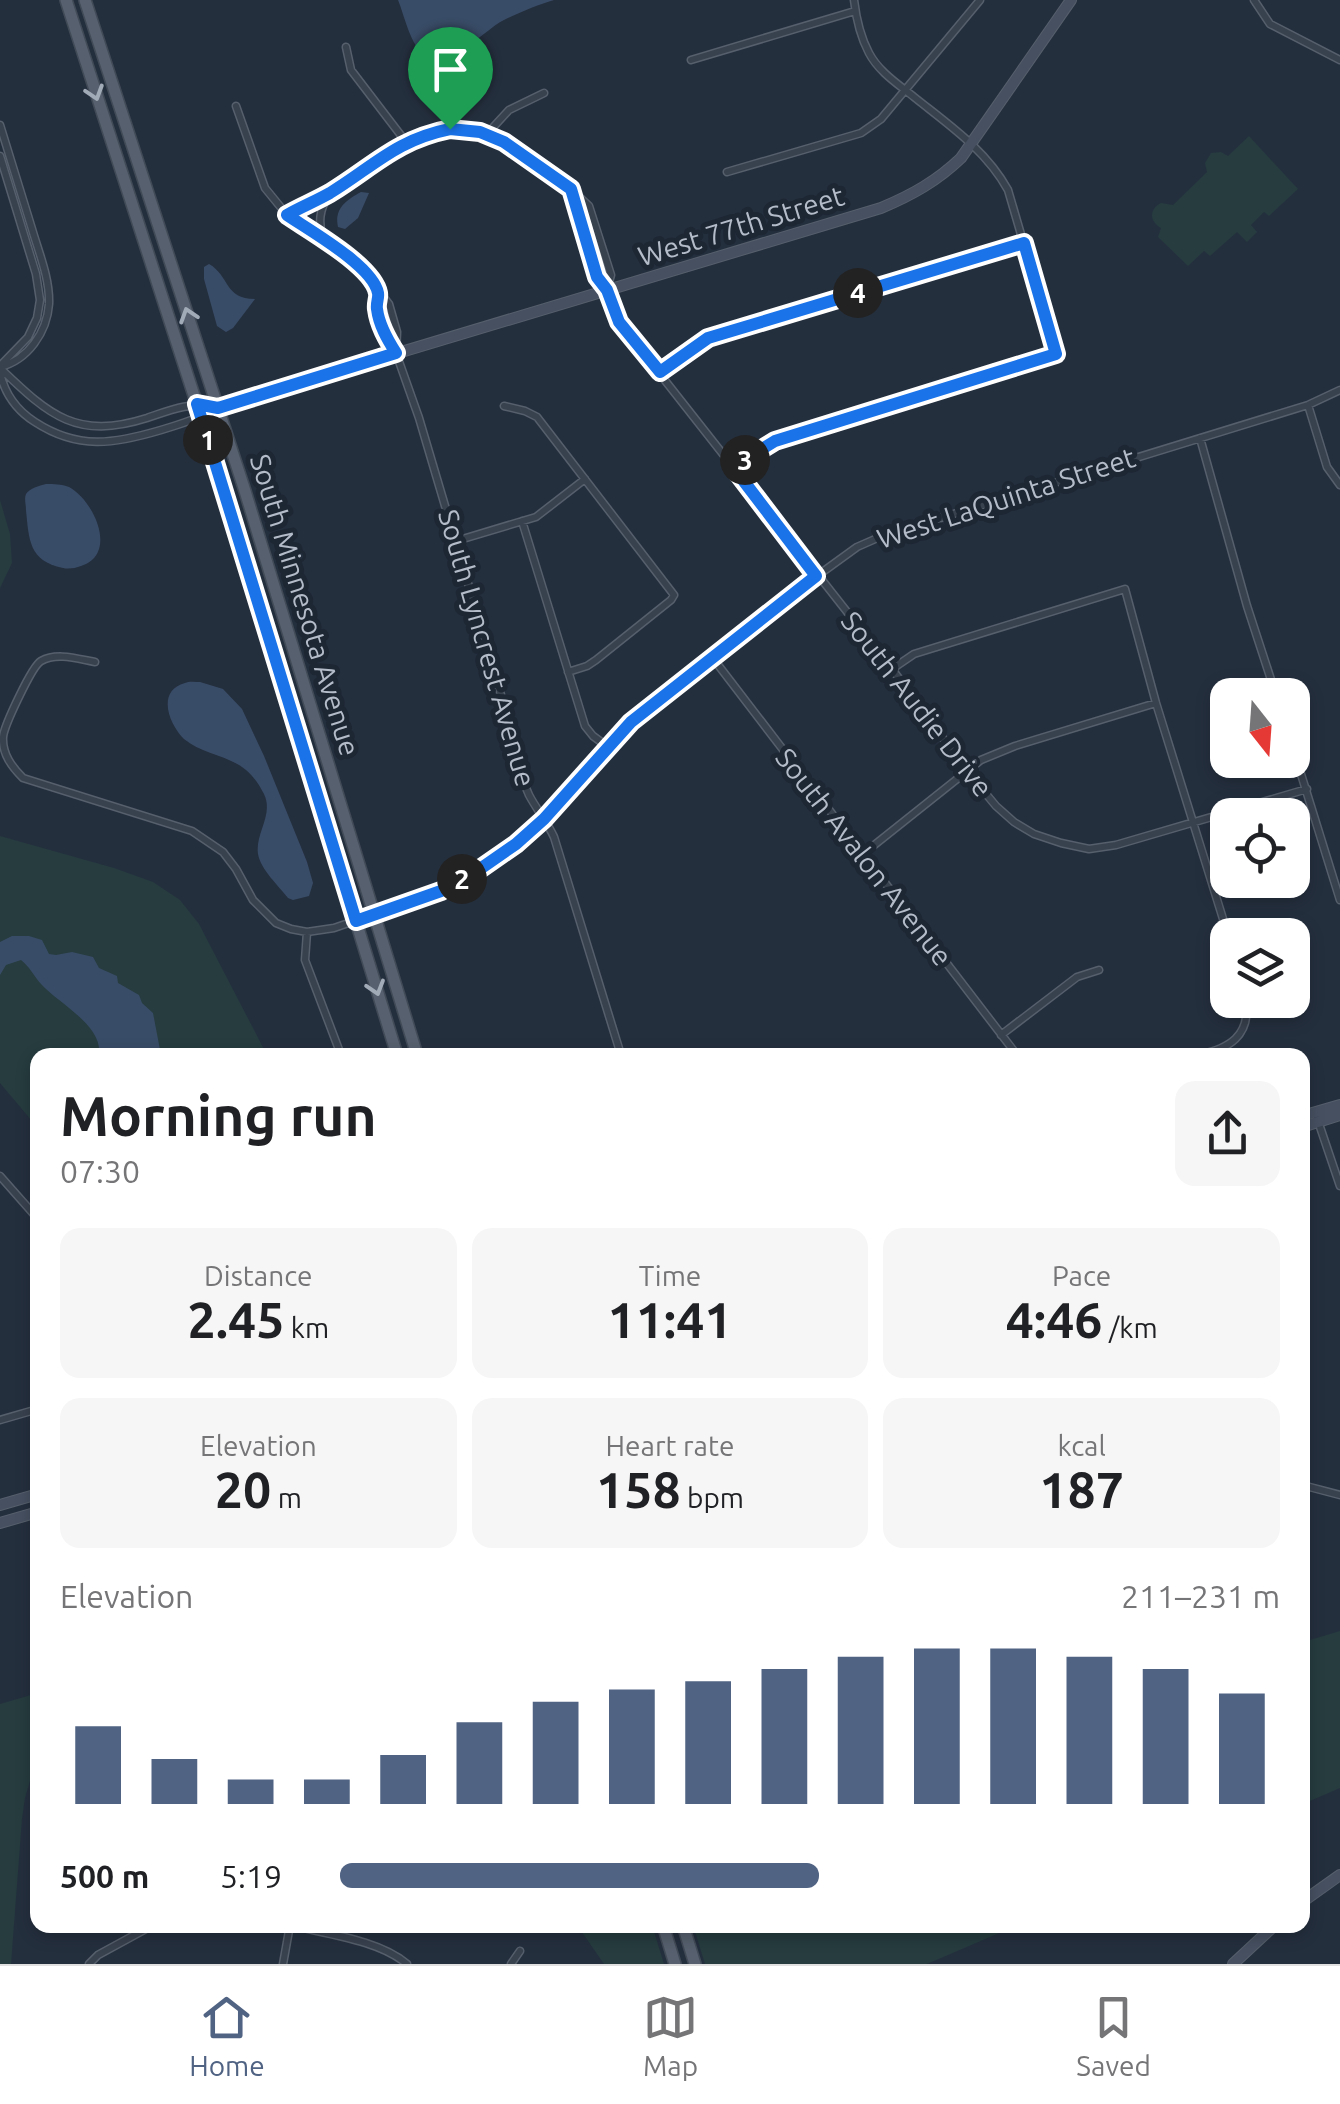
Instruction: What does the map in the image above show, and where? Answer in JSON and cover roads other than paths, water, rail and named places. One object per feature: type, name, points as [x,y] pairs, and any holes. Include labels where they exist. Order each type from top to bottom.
[{"type":"main road","name":"South Minnesota Avenue","points":[[66,0],[197,404],[395,1048]]},
{"type":"main road","name":"South Minnesota Avenue","points":[[86,0],[218,408],[414,1048]]},
{"type":"main road","points":[[665,1933],[675,1964]]},
{"type":"main road","points":[[685,1933],[695,1964]]},
{"type":"street","points":[[733,467],[775,441],[1056,354],[1008,190],[998,172],[972,143],[882,71],[869,54],[854,0]]},
{"type":"street","points":[[727,172],[860,132],[882,120],[980,0]]},
{"type":"street","name":"West 77th Street","points":[[0,369],[6,392],[39,425],[68,438],[97,443],[125,440],[396,353],[881,208],[944,174],[972,143],[1072,0]]},
{"type":"street","points":[[1254,0],[1270,24],[1340,60]]},
{"type":"street","points":[[691,60],[855,11]]},
{"type":"street","points":[[346,48],[351,70],[406,142]]},
{"type":"street","points":[[486,135],[509,110],[544,93]]},
{"type":"street","points":[[236,106],[265,188],[287,215],[360,266],[389,304],[397,332],[396,353]]},
{"type":"street","points":[[0,125],[44,271],[49,300],[46,321],[36,342],[19,359],[0,369]]},
{"type":"street","points":[[287,215],[332,192],[424,134],[450,129],[486,135],[504,142],[589,206],[611,274],[607,290]]},
{"type":"street","points":[[0,156],[36,274],[40,300],[28,337],[0,369]]},
{"type":"street","name":"South Audie Drive","points":[[571,189],[597,277],[607,290],[619,322],[892,669],[967,771],[1014,822],[1060,843],[1089,848],[1116,846],[1307,789]]},
{"type":"street","points":[[323,239],[319,220],[322,206],[332,192]]},
{"type":"street","points":[[660,372],[708,338],[1024,243]]},
{"type":"street","points":[[378,292],[376,308],[384,334],[396,353]]},
{"type":"street","name":"South Lyncrest Avenue","points":[[396,353],[420,418],[520,770],[554,837],[619,1048]]},
{"type":"street","name":"West 77th Street","points":[[0,369],[45,409],[81,424],[124,424],[197,404],[218,408]]},
{"type":"street","name":"West LaQuinta Street","points":[[307,932],[374,916],[441,891],[516,844],[544,819],[631,722],[857,546],[1308,405],[1340,390]]},
{"type":"street","points":[[1308,405],[1327,468],[1340,485]]},
{"type":"street","points":[[504,406],[537,417],[674,595],[596,660],[568,672]]},
{"type":"street","points":[[1200,438],[1270,678]]},
{"type":"street","points":[[456,541],[536,517],[585,478]]},
{"type":"street","points":[[522,522],[585,726],[608,747]]},
{"type":"street","points":[[892,669],[914,654],[1125,589],[1223,918]]},
{"type":"street","points":[[95,662],[59,656],[44,659],[33,667],[3,734],[11,766],[23,778],[192,831],[223,852],[253,900],[276,924],[307,932],[305,960],[338,1048]]},
{"type":"street","name":"South Avalon Avenue","points":[[712,658],[1011,1048]]},
{"type":"street","points":[[863,854],[995,753],[1156,702]]},
{"type":"street","points":[[1303,778],[1340,900]]},
{"type":"street","points":[[1001,1035],[1077,977],[1099,970]]},
{"type":"street","points":[[1224,1048],[1233,1044],[1245,1018]]},
{"type":"street","points":[[1310,1122],[1340,1105]]},
{"type":"street","points":[[1310,1117],[1340,1116]]},
{"type":"street","points":[[1317,1117],[1340,1186]]},
{"type":"street","points":[[0,1176],[30,1210]]},
{"type":"street","points":[[0,1420],[30,1411]]},
{"type":"street","points":[[1310,1487],[1340,1496]]},
{"type":"street","points":[[0,1505],[30,1496]]},
{"type":"street","points":[[0,1523],[30,1514]]},
{"type":"street","points":[[1310,1896],[1340,1874]]},
{"type":"street","points":[[89,1964],[136,1933]]},
{"type":"street","points":[[283,1964],[289,1933]]},
{"type":"street","points":[[321,1933],[378,1948],[406,1964]]},
{"type":"street","points":[[1233,1964],[1266,1933]]},
{"type":"street","points":[[512,1964],[520,1951]]},
{"type":"water","points":[[398,0],[554,0],[502,21],[455,54],[435,60],[426,57],[416,45]]},
{"type":"water","points":[[361,192],[369,193],[358,218],[345,229],[338,227],[342,206]]},
{"type":"water","points":[[209,264],[232,291],[255,299],[226,332],[217,326],[204,279],[204,267]]},
{"type":"water","points":[[46,484],[69,487],[84,500],[96,520],[98,552],[86,564],[70,568],[52,565],[33,548],[25,496]]},
{"type":"water","points":[[187,682],[223,689],[242,709],[307,862],[313,883],[309,896],[288,898],[260,860],[258,846],[267,809],[254,778],[239,765],[191,744],[174,725],[168,708],[170,693]]},
{"type":"water","points":[[12,936],[29,936],[42,940],[49,954],[72,952],[93,957],[99,968],[117,976],[118,983],[139,995],[153,1013],[160,1048],[98,1048],[87,1025],[41,984],[21,960],[6,965],[0,975],[0,942]]}]
